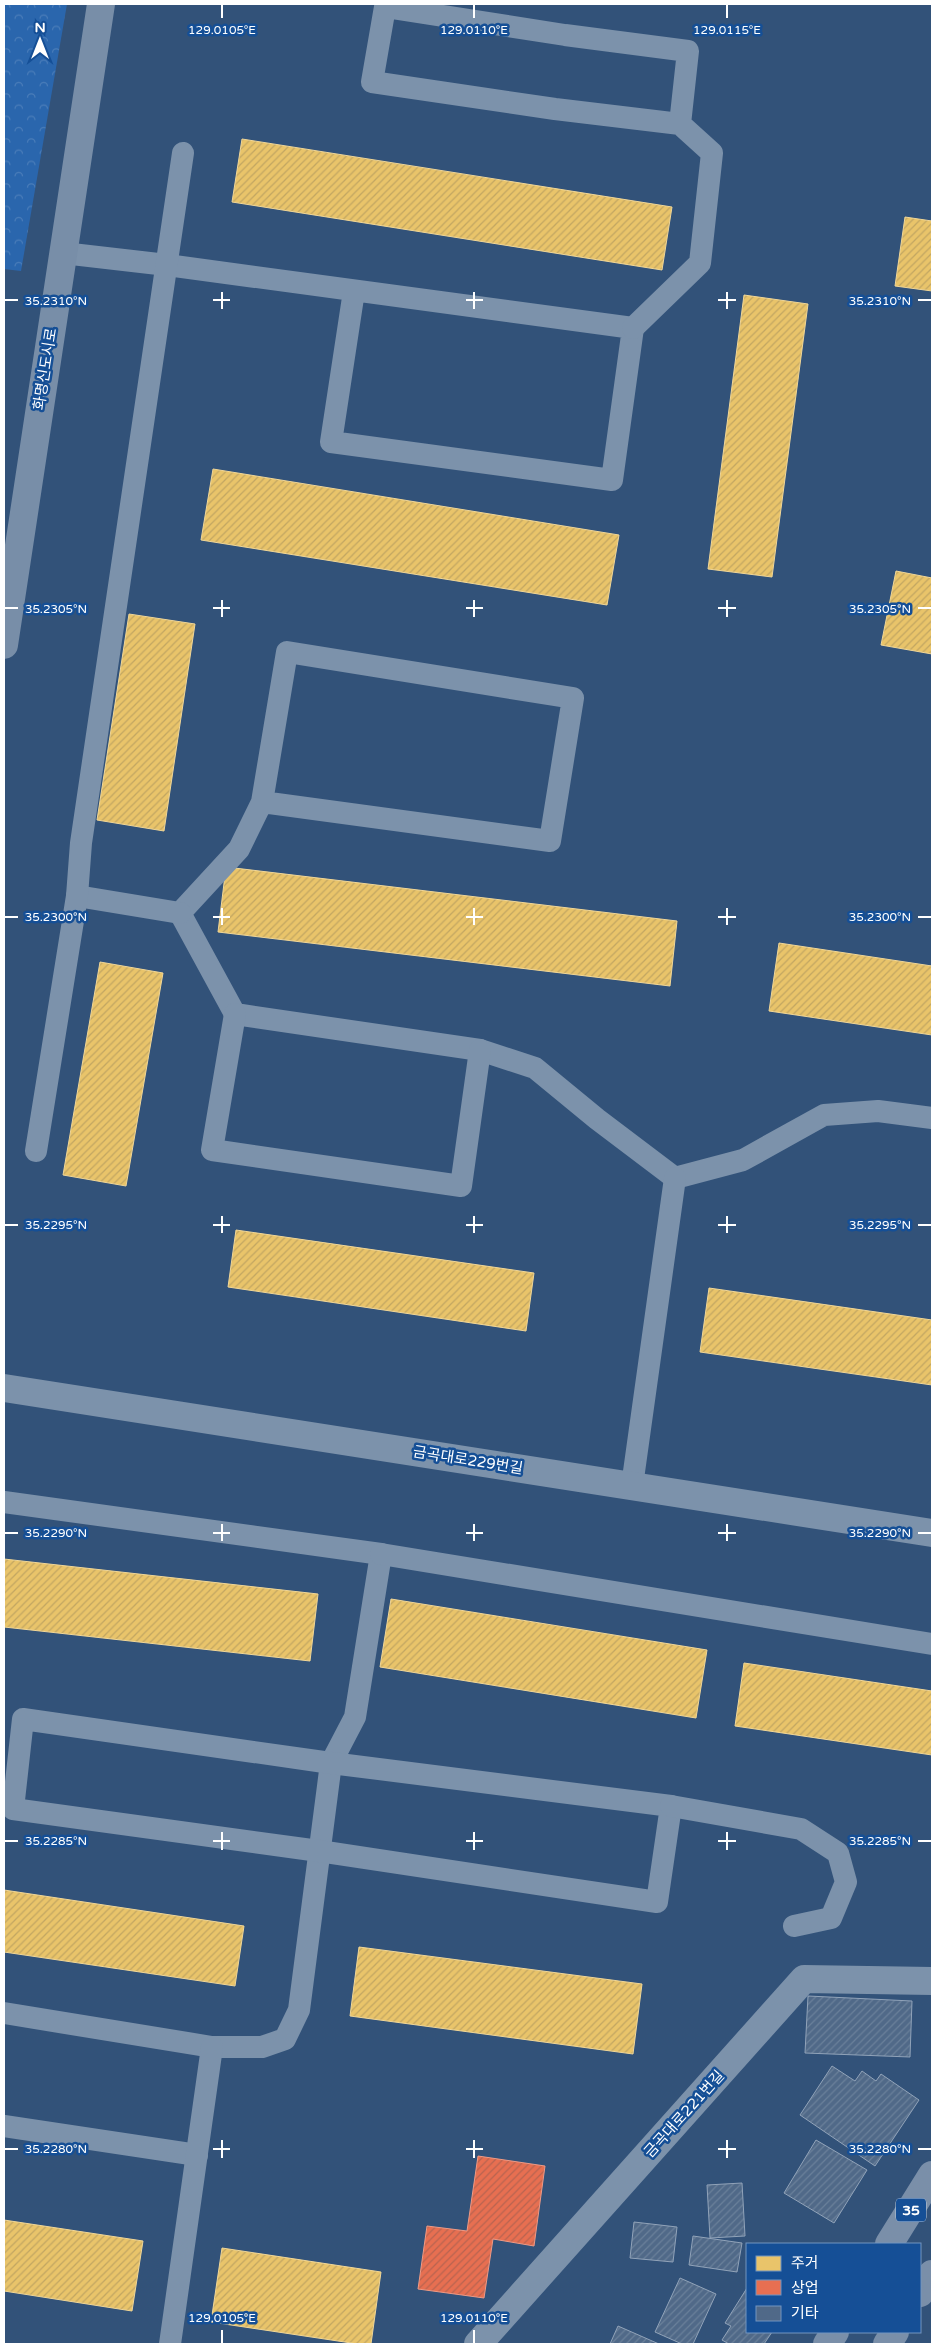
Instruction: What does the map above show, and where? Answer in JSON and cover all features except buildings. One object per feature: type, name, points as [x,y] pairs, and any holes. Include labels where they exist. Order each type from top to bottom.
[{"type":"main road","name":"화명신도시로","points":[[4,645],[100,4]]},
{"type":"main road","name":"35","points":[[890,2243],[932,2175]]},
{"type":"main road","points":[[921,2291],[932,2274]]},
{"type":"main road","points":[[827,2344],[834,2333]]},
{"type":"main road","points":[[887,2344],[894,2333]]},
{"type":"street","name":"금곡대로229번길","points":[[4,1388],[932,1532]]},
{"type":"street","name":"금곡대로221번길","points":[[478,2344],[804,1979],[932,1982]]},
{"type":"lane","points":[[354,290],[331,442],[612,480],[633,328],[700,263],[712,153],[680,124],[555,109],[372,82],[385,7],[565,36],[688,52],[680,124]]},
{"type":"lane","points":[[36,1151],[76,896],[82,833],[183,152]]},
{"type":"lane","points":[[63,253],[166,265],[633,328]]},
{"type":"lane","points":[[180,913],[239,849],[262,802],[287,652],[573,698],[550,841],[262,802]]},
{"type":"lane","points":[[76,896],[180,913]]},
{"type":"lane","points":[[180,913],[235,1014],[212,1150],[461,1186],[480,1050]]},
{"type":"lane","points":[[235,1014],[480,1050],[535,1068],[597,1119],[675,1178]]},
{"type":"lane","points":[[675,1178],[743,1160],[824,1115],[878,1111],[932,1118]]},
{"type":"lane","points":[[632,1486],[675,1178]]},
{"type":"lane","points":[[4,1502],[381,1554],[932,1644]]},
{"type":"lane","points":[[4,2013],[212,2047],[262,2047],[285,2039],[299,2010],[331,1763],[355,1717],[381,1554]]},
{"type":"lane","points":[[671,1806],[657,1902],[319,1851],[13,1809],[14,1718],[331,1763],[671,1806],[800,1829],[838,1853],[846,1882],[831,1918],[794,1926]]},
{"type":"lane","points":[[170,2344],[212,2047]]},
{"type":"lane","points":[[4,2126],[197,2155]]},
{"type":"green space","points":[[4,4],[67,4],[21,271],[4,269]]}]
